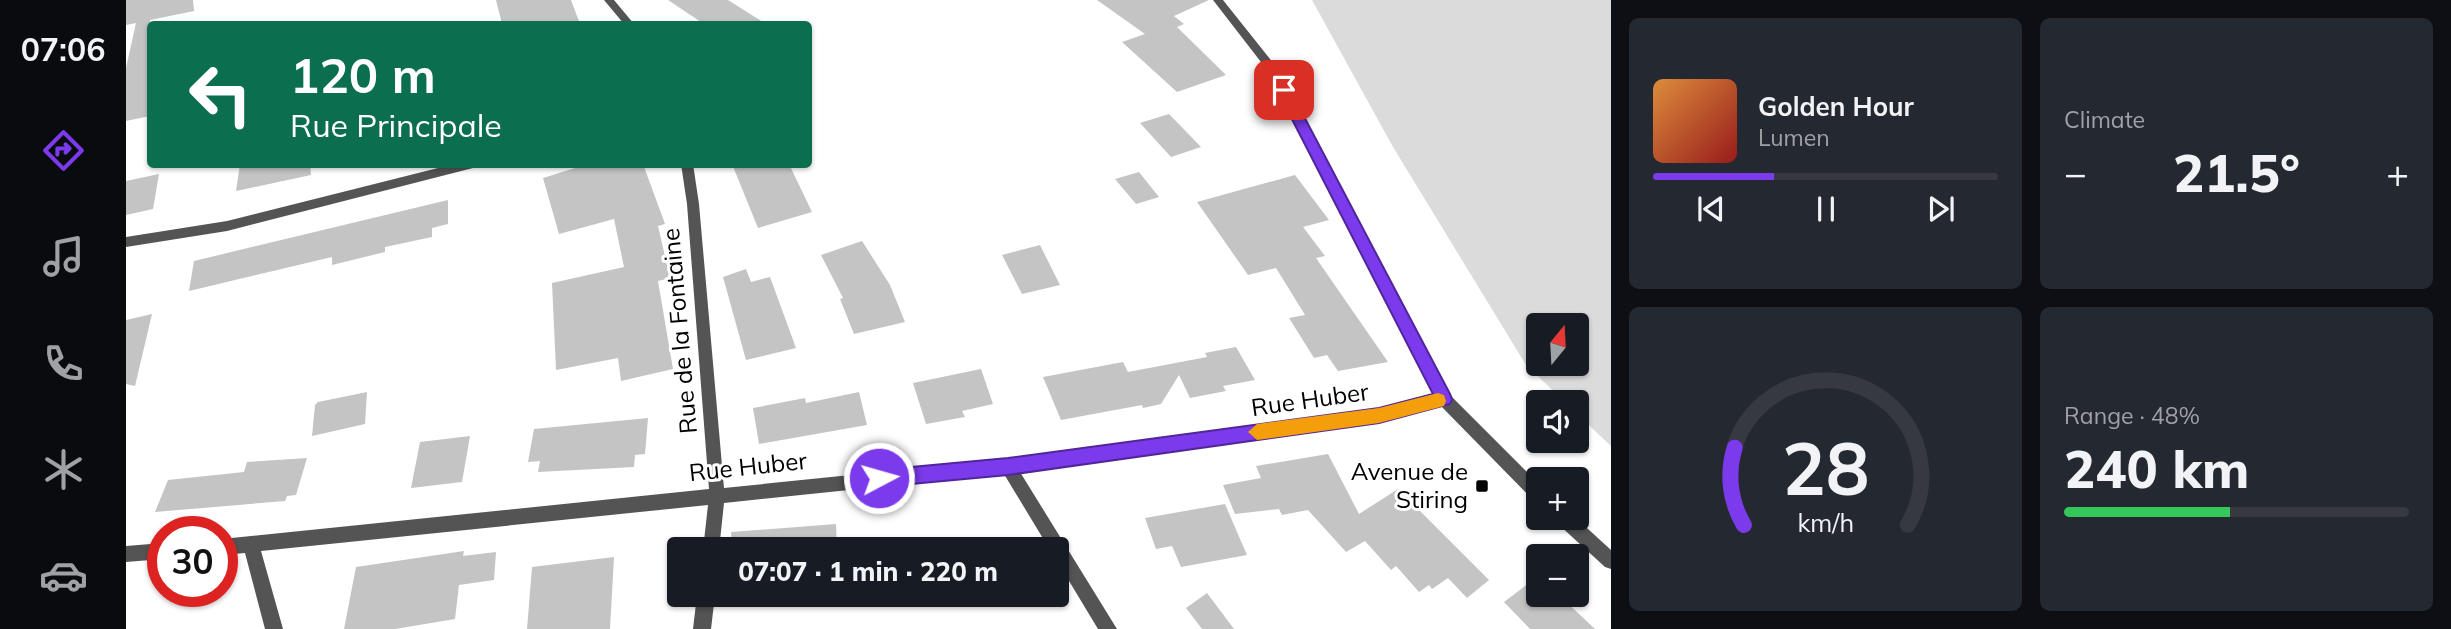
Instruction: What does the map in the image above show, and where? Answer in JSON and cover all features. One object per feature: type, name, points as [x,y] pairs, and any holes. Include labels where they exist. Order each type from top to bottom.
[{"type":"street","points":[[609,0],[626,21]]},
{"type":"street","points":[[1218,0],[1276,74],[1444,399],[1526,482]]},
{"type":"street","points":[[126,242],[227,226],[457,168]]},
{"type":"street","name":"Rue de la Fontaine","points":[[688,168],[693,204],[717,494],[712,537]]},
{"type":"street","name":"Rue Huber","points":[[238,546],[717,494],[1008,466],[1379,415],[1444,399]]},
{"type":"street","points":[[1008,466],[1108,629]]},
{"type":"street","points":[[1577,530],[1611,561]]},
{"type":"street","points":[[251,545],[274,629]]},
{"type":"street","points":[[126,554],[147,552]]},
{"type":"street","points":[[702,629],[705,607]]},
{"type":"shaded area","points":[[1312,0],[1611,0],[1611,446],[1589,425],[1589,390],[1552,390],[1538,376],[1589,376],[1589,313],[1526,313],[1526,365],[1393,147]]},
{"type":"building","points":[[126,0],[193,0],[194,11],[147,21],[147,117],[126,121],[126,68],[136,23],[126,25]]},
{"type":"building","points":[[496,0],[571,0],[579,21],[501,21]]},
{"type":"building","points":[[668,0],[728,0],[761,21],[700,21]]},
{"type":"building","points":[[1097,0],[1209,0],[1174,16],[1184,24],[1177,27],[1226,75],[1177,92],[1122,42],[1145,34]]},
{"type":"building","points":[[1169,114],[1201,147],[1171,157],[1140,123]]},
{"type":"building","points":[[239,168],[310,168],[311,175],[236,191]]},
{"type":"building","points":[[575,168],[644,168],[665,224],[658,226],[670,278],[658,281],[673,369],[621,381],[618,358],[556,370],[552,283],[624,267],[614,219],[559,234],[543,178]]},
{"type":"building","points":[[734,168],[791,168],[812,212],[758,228]]},
{"type":"building","points":[[1139,172],[1159,197],[1136,204],[1115,179]]},
{"type":"building","points":[[159,174],[153,209],[126,215],[126,181]]},
{"type":"building","points":[[1295,175],[1329,220],[1303,227],[1325,256],[1316,258],[1388,362],[1338,371],[1327,355],[1314,358],[1289,318],[1305,315],[1276,268],[1248,275],[1197,202]]},
{"type":"building","points":[[448,200],[448,224],[432,228],[432,237],[385,247],[385,252],[332,265],[332,257],[189,291],[194,261]]},
{"type":"building","points":[[862,241],[890,285],[905,322],[854,334],[840,299],[843,298],[821,255]]},
{"type":"building","points":[[1040,245],[1060,285],[1022,294],[1002,255]]},
{"type":"building","points":[[746,269],[751,282],[770,277],[796,348],[746,360],[723,277]]},
{"type":"building","points":[[152,314],[135,386],[126,384],[126,320]]},
{"type":"building","points":[[1236,347],[1255,380],[1223,386],[1226,391],[1190,398],[1179,375],[1161,404],[1143,408],[1142,405],[1061,420],[1043,377],[1123,362],[1128,372],[1207,357],[1205,353]]},
{"type":"building","points":[[981,369],[993,404],[962,411],[965,417],[926,424],[913,383]]},
{"type":"building","points":[[367,392],[365,424],[312,436],[315,405],[318,402]]},
{"type":"building","points":[[859,392],[867,425],[759,444],[753,408],[805,398],[806,403]]},
{"type":"building","points":[[648,418],[645,454],[635,455],[634,467],[538,472],[540,461],[528,462],[534,429]]},
{"type":"building","points":[[470,436],[462,482],[411,488],[420,442]]},
{"type":"building","points":[[1328,454],[1359,514],[1398,489],[1489,580],[1467,598],[1448,578],[1432,589],[1429,585],[1419,592],[1396,566],[1391,570],[1365,541],[1346,552],[1308,510],[1282,515],[1279,509],[1235,514],[1223,485],[1261,478],[1256,466]]},
{"type":"building","points":[[307,458],[296,495],[287,496],[285,501],[155,512],[168,480],[244,472],[247,462]]},
{"type":"building","points":[[1225,504],[1247,555],[1181,567],[1172,546],[1156,549],[1145,518]]},
{"type":"building","points":[[836,524],[836,537],[731,537],[731,532]]},
{"type":"building","points":[[464,551],[463,556],[496,552],[494,580],[459,585],[455,619],[395,629],[344,629],[356,567]]},
{"type":"building","points":[[614,557],[610,629],[527,629],[532,567]]},
{"type":"building","points":[[1526,585],[1526,607],[1572,607],[1595,629],[1530,629],[1504,602]]},
{"type":"building","points":[[1207,593],[1234,629],[1202,629],[1186,608]]},
{"type":"slow traffic","points":[[1257,432],[1379,415],[1438,401]]},
{"type":"place","name":"Avenue de Stiring","points":[[1482,486]]},
{"type":"route","points":[[879,478],[1008,466],[1379,415],[1444,399],[1284,90]]}]
